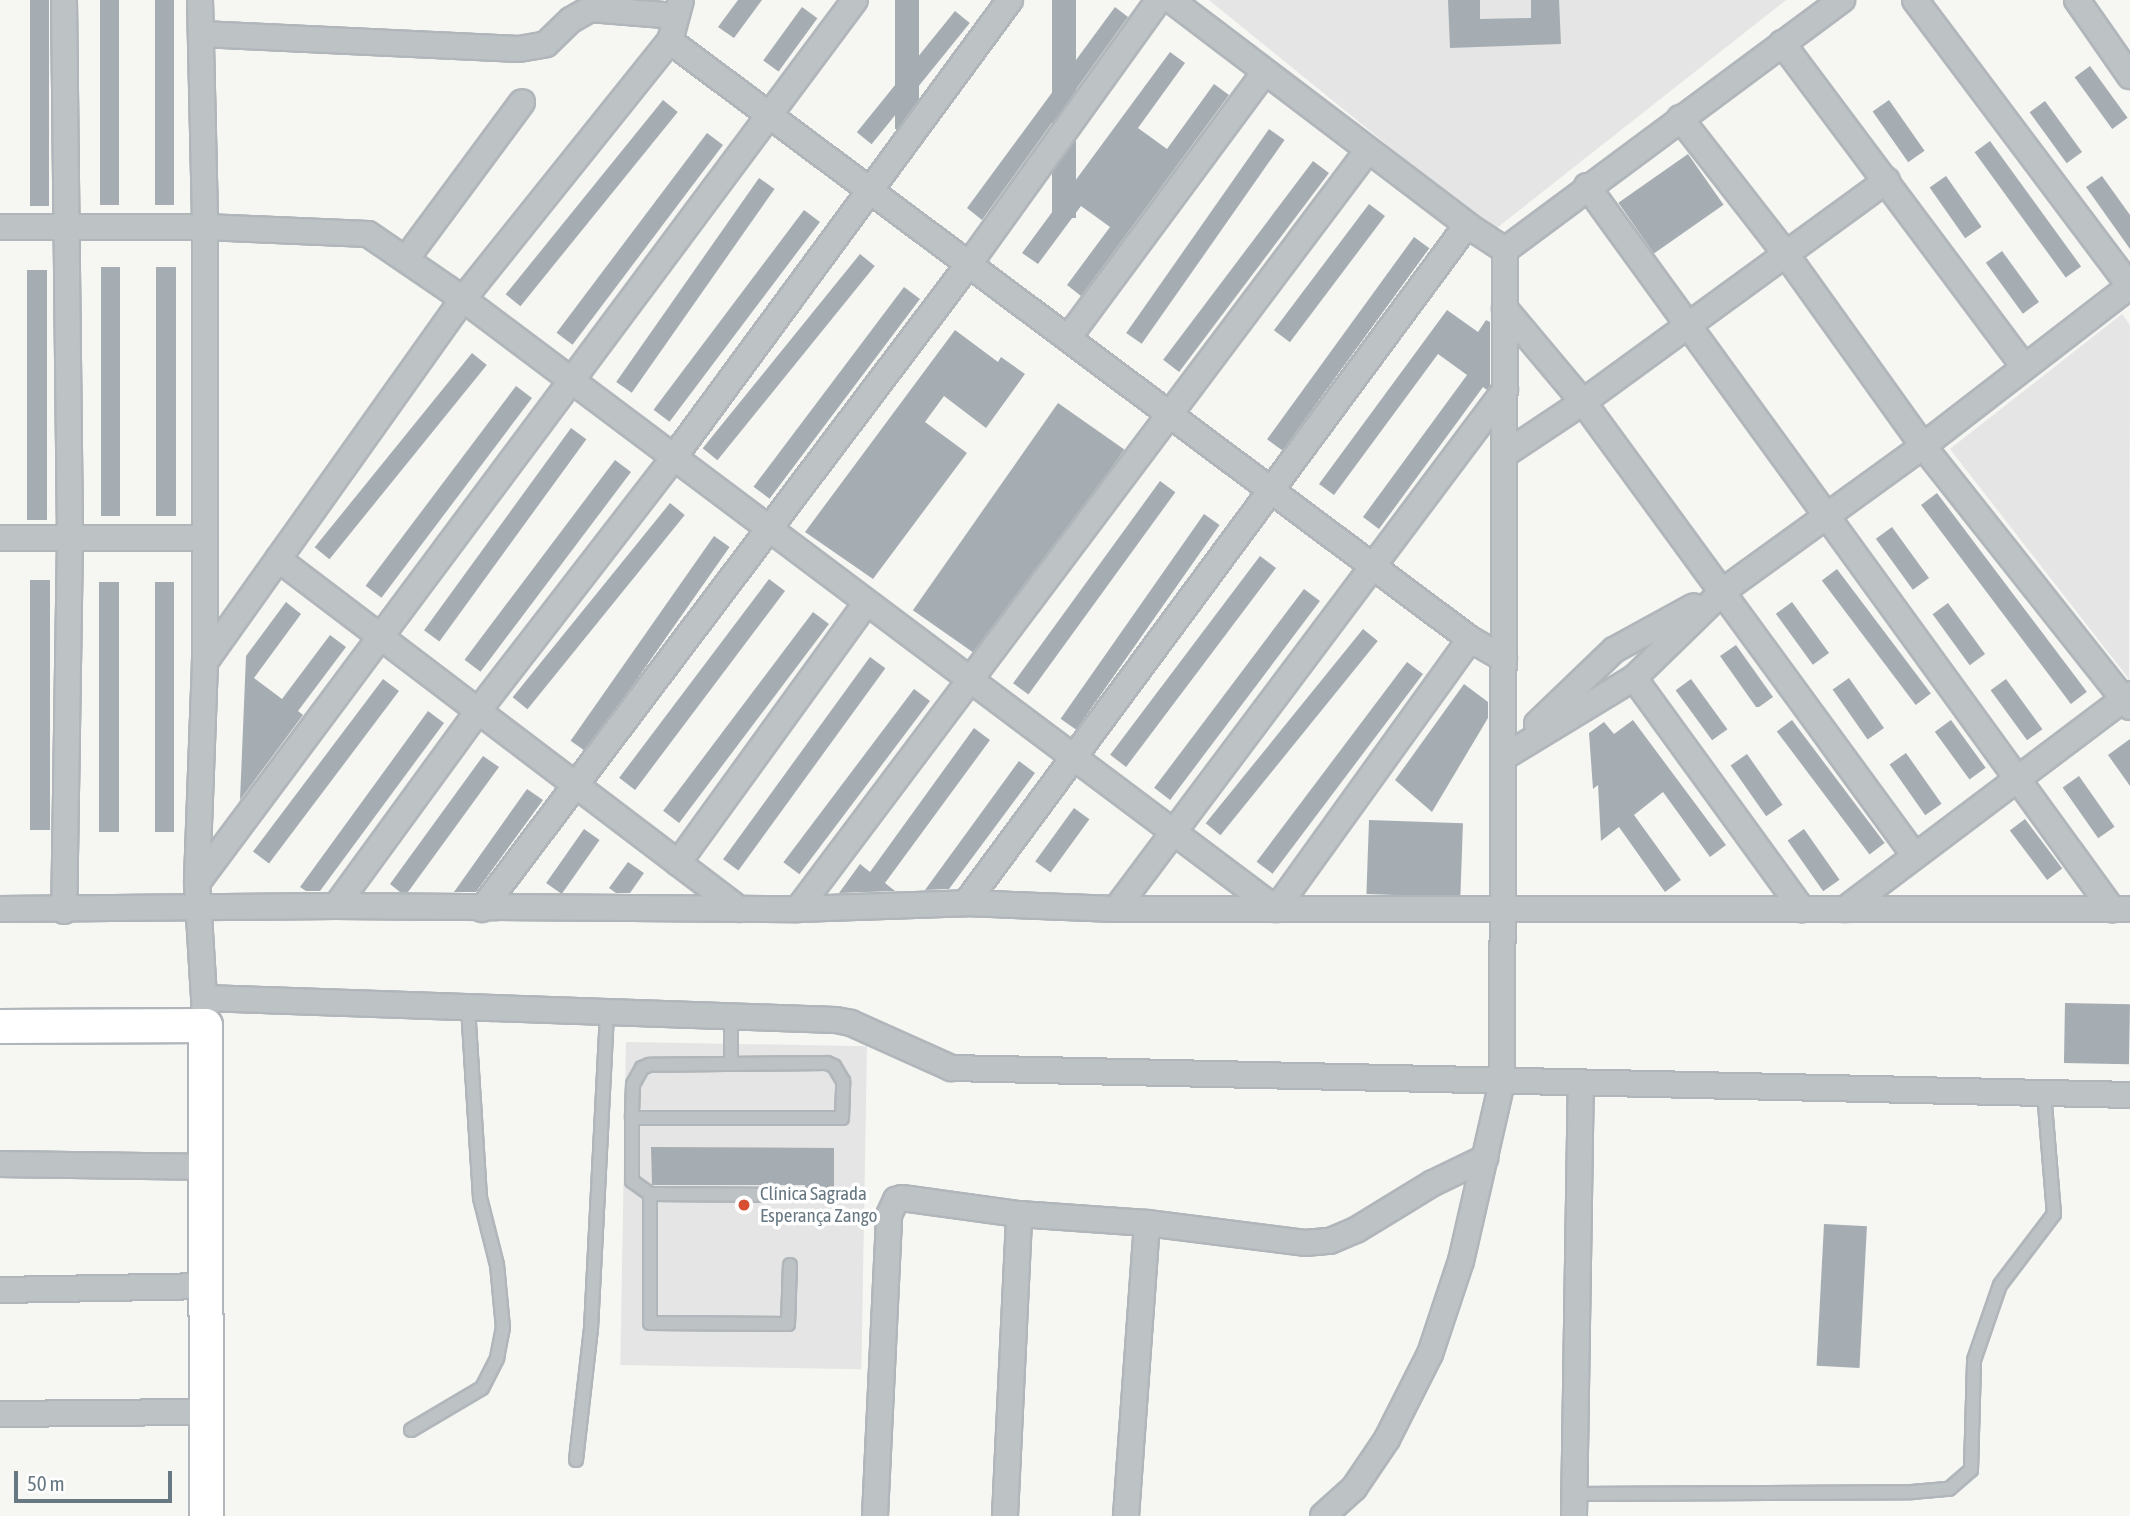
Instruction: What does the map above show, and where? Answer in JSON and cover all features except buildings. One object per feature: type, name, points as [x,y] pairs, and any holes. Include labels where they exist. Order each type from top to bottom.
[{"type":"street","points":[[64,0],[71,539],[64,911]]},
{"type":"street","points":[[200,0],[205,227],[205,662],[197,883],[205,1011],[205,1516]]},
{"type":"street","points":[[197,883],[855,0]]},
{"type":"street","points":[[336,906],[478,711],[674,457],[1010,0]]},
{"type":"street","points":[[482,909],[969,264],[1159,0]]},
{"type":"street","points":[[1171,0],[1467,225],[1505,250]]},
{"type":"street","points":[[1505,250],[1587,186],[1842,0]]},
{"type":"street","points":[[1504,757],[1634,678],[1723,591],[1923,446],[2130,286],[1915,0]]},
{"type":"street","points":[[2077,0],[2130,76]]},
{"type":"street","points":[[201,34],[519,49],[546,44],[571,20],[590,9],[678,8],[670,41],[463,299],[205,662]]},
{"type":"street","points":[[670,41],[1470,639],[1504,659]]},
{"type":"street","points":[[1782,43],[1888,180],[2024,366]]},
{"type":"street","points":[[1068,338],[1265,72]]},
{"type":"street","points":[[406,259],[522,102]]},
{"type":"street","points":[[1680,118],[1786,253],[1923,446],[2128,700],[1845,909]]},
{"type":"street","points":[[798,909],[1368,150]]},
{"type":"street","points":[[1505,454],[1583,402],[1888,180]]},
{"type":"street","points":[[1587,186],[1690,324],[2018,779],[2121,909]]},
{"type":"street","points":[[966,903],[1467,225]]},
{"type":"street","points":[[0,227],[205,227],[368,234],[463,299],[866,603],[972,678],[1073,758],[1276,909]]},
{"type":"street","points":[[1324,1516],[1354,1488],[1387,1439],[1430,1354],[1461,1261],[1502,1082],[1505,250]]},
{"type":"street","points":[[1505,309],[1583,402],[1915,856]]},
{"type":"street","points":[[1116,909],[1505,390]]},
{"type":"street","points":[[0,538],[205,538]]},
{"type":"street","points":[[278,559],[739,909]]},
{"type":"street","points":[[1504,757],[1614,650],[1723,591]]},
{"type":"street","points":[[678,863],[866,603]]},
{"type":"street","points":[[1276,909],[1470,639]]},
{"type":"street","points":[[1634,678],[1802,909]]},
{"type":"street","points":[[0,909],[64,911],[336,906],[798,909],[966,903],[1116,909],[2121,909]]},
{"type":"street","points":[[0,1026],[205,1011],[468,1006],[731,1015],[851,1023],[951,1068],[2130,1095]]},
{"type":"street","points":[[1574,1505],[1581,1084]]},
{"type":"street","points":[[875,1516],[891,1206],[902,1198],[1019,1214],[1147,1223],[1305,1242],[1329,1241],[1356,1230],[1433,1183],[1485,1158]]},
{"type":"street","points":[[0,1164],[205,1167]]},
{"type":"street","points":[[1005,1516],[1019,1214]]},
{"type":"street","points":[[1126,1516],[1147,1223]]},
{"type":"street","points":[[0,1290],[205,1286]]},
{"type":"street","points":[[0,1414],[205,1412]]},
{"type":"lane","points":[[411,1430],[482,1388],[497,1358],[503,1328],[497,1265],[480,1198],[468,1006]]},
{"type":"lane","points":[[576,1460],[592,1328],[607,1011]]},
{"type":"lane","points":[[731,1015],[731,1064]]},
{"type":"lane","points":[[632,1118],[842,1118],[843,1082],[834,1066],[827,1063],[649,1065],[642,1068],[633,1084],[632,1118],[632,1181],[650,1194],[792,1195]]},
{"type":"lane","points":[[1574,1505],[1949,1489],[1971,1471],[1974,1360],[2000,1285],[2054,1214],[2044,1093]]},
{"type":"lane","points":[[650,1194],[650,1323],[788,1324],[790,1265]]},
{"type":"shaded area","points":[[1209,0],[1786,0],[1493,231]]},
{"type":"shaded area","points":[[2122,314],[2130,325],[2129,679],[1950,449]]},
{"type":"shaded area","name":"Clínica Sagrada Esperança Zango","points":[[626,1042],[867,1046],[861,1369],[620,1365]]},
{"type":"place","name":"Clínica Sagrada Esperança Zango","points":[[744,1205]]}]
